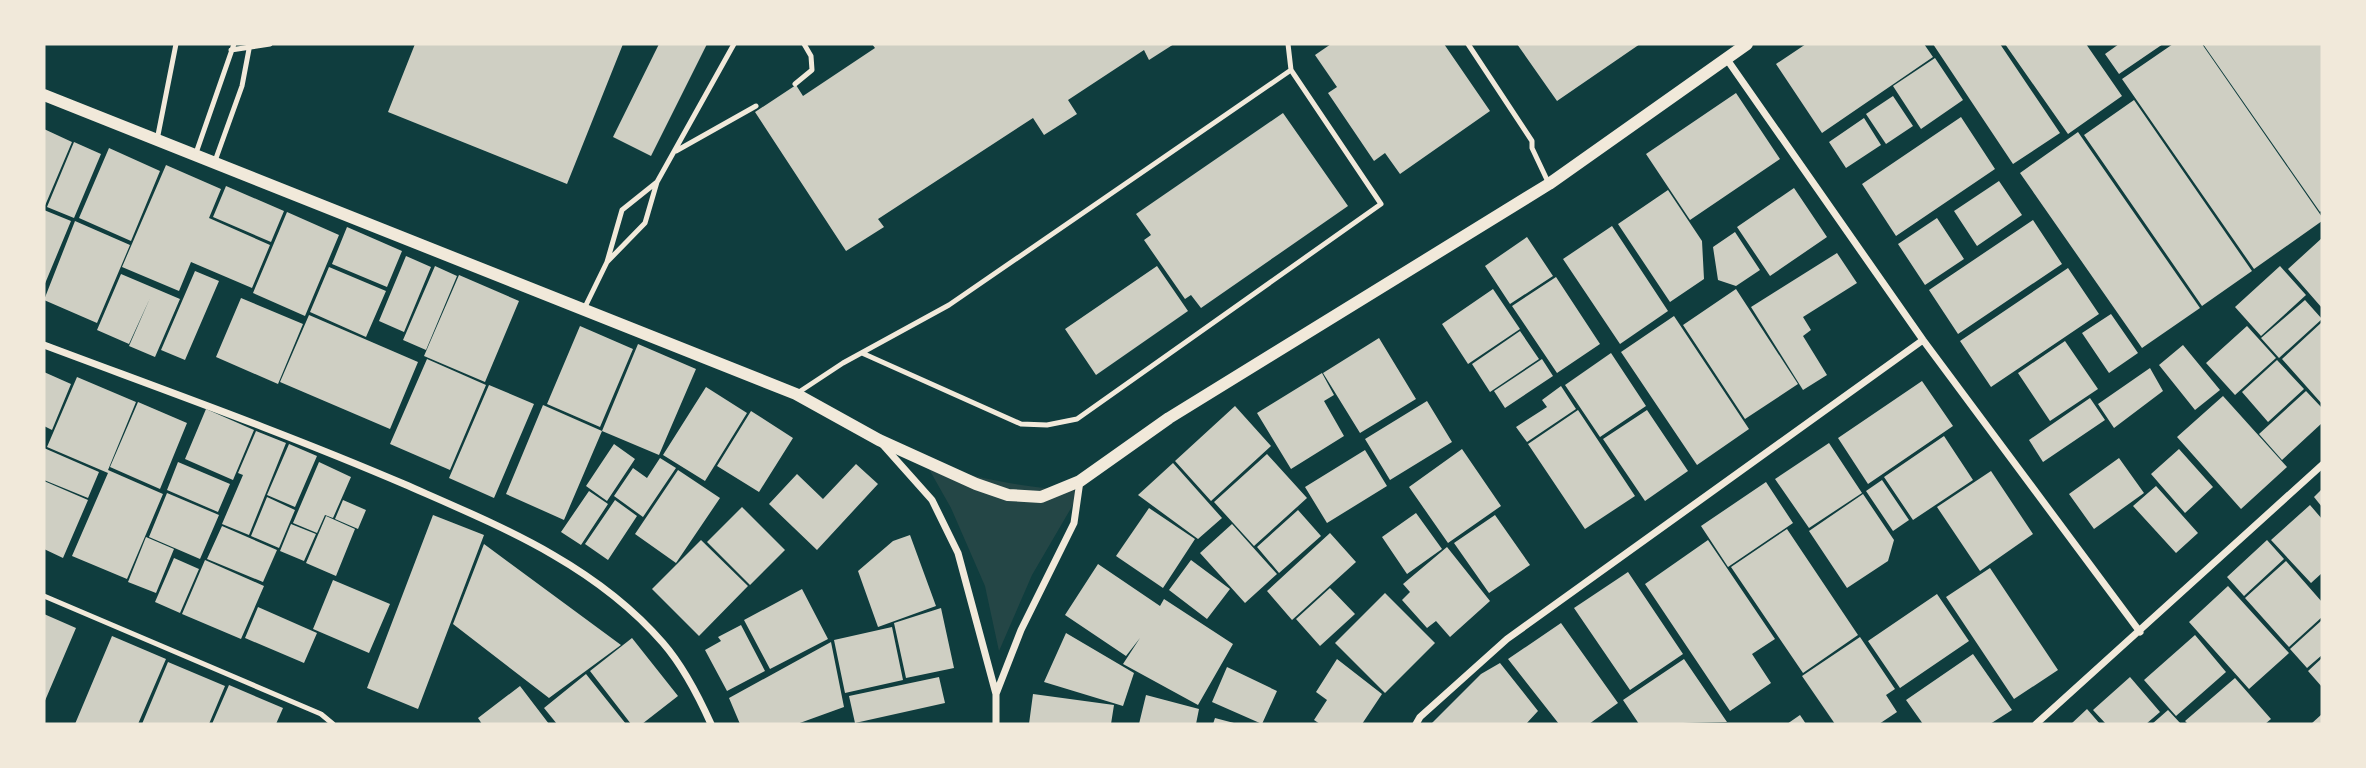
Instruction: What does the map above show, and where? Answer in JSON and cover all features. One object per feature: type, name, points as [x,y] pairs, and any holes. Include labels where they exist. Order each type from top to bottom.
[{"type":"street","points":[[44,95],[796,394],[879,440],[1008,495],[1041,497],[1080,481],[1169,418],[1549,184],[1747,44]]},
{"type":"street","points":[[1726,58],[1923,340],[2140,632]]},
{"type":"street","points":[[1416,724],[1420,717],[1507,639],[1923,340]]},
{"type":"street","points":[[44,345],[327,452],[516,533],[551,552],[590,578],[663,643],[678,662],[711,724]]},
{"type":"street","points":[[879,440],[932,500],[958,552],[996,694],[996,724]]},
{"type":"street","points":[[2036,724],[2322,466]]},
{"type":"street","points":[[996,694],[1021,630],[1074,523],[1080,481]]},
{"type":"lane","points":[[157,141],[176,44]]},
{"type":"lane","points":[[195,156],[234,44]]},
{"type":"lane","points":[[231,50],[270,44]]},
{"type":"lane","points":[[607,262],[645,223],[657,182],[734,44]]},
{"type":"lane","points":[[795,84],[812,70],[813,61],[804,44]]},
{"type":"lane","points":[[862,353],[1021,424],[1047,425],[1077,419],[1381,204],[1291,71],[1288,44]]},
{"type":"lane","points":[[1468,44],[1532,141],[1532,148],[1549,184]]},
{"type":"lane","points":[[215,164],[238,101],[250,46]]},
{"type":"lane","points":[[796,394],[862,353],[949,305],[1291,71]]},
{"type":"lane","points":[[673,153],[756,106]]},
{"type":"lane","points":[[582,311],[607,262],[622,210],[657,182]]},
{"type":"lane","points":[[44,596],[321,714],[333,724]]},
{"type":"shaded area","points":[[925,462],[1002,482],[1081,491],[1032,575],[999,651],[985,586],[951,508]]},
{"type":"building","points":[[415,44],[623,44],[567,184],[388,112]]},
{"type":"building","points":[[659,44],[707,44],[651,156],[613,137]]},
{"type":"building","points":[[872,44],[1174,44],[1149,60],[1144,50],[1068,100],[1077,114],[1044,135],[1033,118],[878,219],[884,227],[846,251],[755,112],[796,85],[803,96],[875,48]]},
{"type":"building","points":[[1331,44],[1444,44],[1490,111],[1400,174],[1385,153],[1374,161],[1328,93],[1337,87],[1315,55]]},
{"type":"building","points":[[1517,44],[1640,44],[1557,101]]},
{"type":"building","points":[[1806,44],[1924,44],[1933,57],[1822,133],[1776,64]]},
{"type":"building","points":[[1933,44],[2000,44],[2060,133],[2013,164]]},
{"type":"building","points":[[2005,44],[2086,44],[2122,96],[2068,134]]},
{"type":"building","points":[[2119,44],[2163,44],[2119,74],[2105,54]]},
{"type":"building","points":[[2173,44],[2202,44],[2322,217],[2322,221],[2254,269],[2122,79]]},
{"type":"building","points":[[2203,44],[2322,44],[2320,212]]},
{"type":"building","points":[[1935,58],[1963,100],[1921,129],[1893,86]]},
{"type":"building","points":[[1736,93],[1780,159],[1690,220],[1646,154]]},
{"type":"building","points":[[1893,96],[1913,126],[1886,144],[1866,114]]},
{"type":"building","points":[[2134,100],[2252,271],[2202,306],[2084,135]]},
{"type":"building","points":[[1283,113],[1348,206],[1201,308],[1191,295],[1185,299],[1144,240],[1151,235],[1136,214]]},
{"type":"building","points":[[1961,117],[1995,169],[1896,236],[1862,184]]},
{"type":"building","points":[[1864,118],[1881,145],[1846,168],[1829,142]]},
{"type":"building","points":[[44,129],[72,142],[44,208]]},
{"type":"building","points":[[2078,132],[2200,308],[2142,348],[2020,173]]},
{"type":"building","points":[[74,142],[101,154],[74,218],[47,207]]},
{"type":"building","points":[[109,148],[160,171],[131,241],[79,218]]},
{"type":"building","points":[[166,165],[221,189],[209,218],[270,245],[252,288],[191,262],[179,291],[122,267]]},
{"type":"building","points":[[1999,181],[2022,215],[1977,246],[1954,211]]},
{"type":"building","points":[[226,186],[284,211],[271,242],[213,217]]},
{"type":"building","points":[[1794,188],[1827,237],[1770,276],[1737,227]]},
{"type":"building","points":[[1668,190],[1702,241],[1704,279],[1670,302],[1618,224]]},
{"type":"building","points":[[44,210],[71,221],[44,286]]},
{"type":"building","points":[[287,212],[339,235],[305,316],[253,293]]},
{"type":"building","points":[[1937,218],[1964,259],[1925,285],[1898,244]]},
{"type":"building","points":[[2033,220],[2062,264],[1958,334],[1929,290]]},
{"type":"building","points":[[75,221],[130,245],[97,323],[44,300]]},
{"type":"building","points":[[1612,226],[1668,311],[1620,344],[1563,259]]},
{"type":"building","points":[[347,227],[402,251],[387,287],[332,264]]},
{"type":"building","points":[[1735,232],[1760,270],[1736,286],[1718,280],[1713,247]]},
{"type":"building","points":[[1527,237],[1553,276],[1510,304],[1485,266]]},
{"type":"building","points":[[2322,238],[2322,308],[2288,269]]},
{"type":"building","points":[[1837,253],[1857,283],[1803,317],[1811,330],[1803,336],[1827,375],[1803,390],[1751,307]]},
{"type":"building","points":[[406,256],[431,267],[404,332],[379,321]]},
{"type":"building","points":[[435,266],[457,276],[426,350],[403,340]]},
{"type":"building","points":[[1157,266],[1188,311],[1096,375],[1065,329]]},
{"type":"building","points":[[2280,266],[2306,295],[2261,336],[2235,307]]},
{"type":"building","points":[[329,267],[386,291],[366,337],[310,312]]},
{"type":"building","points":[[2068,268],[2099,314],[1991,387],[1960,341]]},
{"type":"building","points":[[195,271],[219,281],[185,360],[161,350]]},
{"type":"building","points":[[121,274],[180,299],[155,357],[129,346],[150,298],[129,344],[97,330]]},
{"type":"building","points":[[459,275],[519,301],[485,382],[424,356]]},
{"type":"building","points":[[1556,277],[1600,344],[1557,373],[1512,306]]},
{"type":"building","points":[[1493,289],[1520,329],[1468,364],[1442,324]]},
{"type":"building","points":[[1736,289],[1798,384],[1745,419],[1683,325]]},
{"type":"building","points":[[241,298],[303,324],[278,384],[216,357]]},
{"type":"building","points":[[2305,300],[2322,319],[2279,358],[2261,338]]},
{"type":"building","points":[[2111,314],[2138,353],[2109,373],[2082,333]]},
{"type":"building","points":[[309,315],[418,362],[390,429],[280,382]]},
{"type":"building","points":[[1674,316],[1749,429],[1697,465],[1621,352]]},
{"type":"building","points":[[2322,322],[2322,404],[2282,359]]},
{"type":"building","points":[[580,326],[633,349],[600,427],[547,404]]},
{"type":"building","points":[[2247,326],[2276,358],[2235,395],[2206,363]]},
{"type":"building","points":[[1520,331],[1539,359],[1490,392],[1472,364]]},
{"type":"building","points":[[1379,338],[1416,399],[1360,433],[1323,373]]},
{"type":"building","points":[[2065,341],[2098,389],[2050,421],[2018,373]]},
{"type":"building","points":[[638,344],[696,369],[659,455],[602,431]]},
{"type":"building","points":[[2183,345],[2220,390],[2195,410],[2159,365]]},
{"type":"building","points":[[1611,353],[1646,406],[1600,437],[1565,385]]},
{"type":"building","points":[[427,359],[486,385],[450,470],[390,444]]},
{"type":"building","points":[[1542,359],[1553,376],[1505,408],[1494,391]]},
{"type":"building","points":[[2277,360],[2304,389],[2268,422],[2242,392]]},
{"type":"building","points":[[2150,368],[2163,391],[2114,428],[2098,404]]},
{"type":"building","points":[[44,372],[71,384],[52,430],[44,426]]},
{"type":"building","points":[[1322,373],[1334,395],[1324,401],[1344,436],[1291,469],[1257,413]]},
{"type":"building","points":[[77,377],[136,402],[108,470],[163,494],[127,579],[72,556],[108,473],[47,447]]},
{"type":"building","points":[[1922,381],[1953,426],[1868,484],[1838,438]]},
{"type":"building","points":[[489,385],[534,404],[494,498],[449,478]]},
{"type":"building","points":[[1561,386],[1576,409],[1527,442],[1516,427],[1547,407],[1542,400]]},
{"type":"building","points":[[706,387],[747,413],[705,481],[663,455]]},
{"type":"building","points":[[2306,391],[2322,408],[2322,423],[2282,460],[2259,434]]},
{"type":"building","points":[[2223,396],[2287,467],[2241,509],[2177,437]]},
{"type":"building","points":[[2090,398],[2105,420],[2043,462],[2029,440]]},
{"type":"building","points":[[1427,401],[1452,442],[1390,480],[1365,439]]},
{"type":"building","points":[[138,402],[187,423],[160,489],[110,467]]},
{"type":"building","points":[[543,405],[602,431],[564,520],[506,494]]},
{"type":"building","points":[[1235,406],[1271,446],[1211,501],[1175,461]]},
{"type":"building","points":[[206,409],[254,430],[233,480],[185,459]]},
{"type":"building","points":[[1578,410],[1635,496],[1585,529],[1528,444]]},
{"type":"building","points":[[1647,410],[1688,471],[1645,501],[1603,439]]},
{"type":"building","points":[[751,411],[793,438],[759,492],[717,466]]},
{"type":"building","points":[[256,431],[286,443],[249,535],[222,524],[243,475],[238,473]]},
{"type":"building","points":[[1944,436],[1973,480],[1913,520],[1884,477]]},
{"type":"building","points":[[1829,443],[1862,493],[1809,528],[1775,479]]},
{"type":"building","points":[[289,444],[317,456],[295,507],[267,495]]},
{"type":"building","points":[[614,444],[635,459],[607,501],[586,486]]},
{"type":"building","points":[[44,448],[99,472],[88,498],[44,480]]},
{"type":"building","points":[[1462,449],[1501,506],[1448,543],[1409,487]]},
{"type":"building","points":[[2179,449],[2213,487],[2185,513],[2151,474]]},
{"type":"building","points":[[1365,450],[1387,486],[1327,523],[1305,487]]},
{"type":"building","points":[[1267,454],[1307,498],[1254,546],[1214,502]]},
{"type":"building","points":[[660,458],[676,468],[643,517],[614,496],[633,468],[647,478]]},
{"type":"building","points":[[2119,458],[2144,493],[2094,529],[2069,494]]},
{"type":"building","points":[[178,462],[230,484],[218,512],[167,490]]},
{"type":"building","points":[[319,462],[351,477],[333,518],[325,515],[317,533],[293,523]]},
{"type":"building","points":[[1173,463],[1222,518],[1198,539],[1138,495]]},
{"type":"building","points":[[856,464],[878,484],[817,550],[769,504],[797,474],[823,499]]},
{"type":"building","points":[[678,470],[720,498],[676,563],[635,534]]},
{"type":"building","points":[[1991,471],[2033,534],[1980,571],[1937,507]]},
{"type":"building","points":[[1882,480],[1909,520],[1893,531],[1866,491]]},
{"type":"building","points":[[44,481],[88,500],[63,558],[44,549]]},
{"type":"building","points":[[1766,482],[1793,523],[1728,567],[1701,526]]},
{"type":"building","points":[[2156,486],[2198,533],[2176,553],[2133,506]]},
{"type":"building","points":[[2322,489],[2322,507],[2314,497]]},
{"type":"building","points":[[589,491],[608,504],[581,545],[561,532]]},
{"type":"building","points":[[167,493],[219,515],[200,559],[149,537]]},
{"type":"building","points":[[1863,494],[1894,540],[1888,561],[1847,588],[1809,531]]},
{"type":"building","points":[[267,497],[295,510],[279,548],[251,536]]},
{"type":"building","points":[[343,500],[366,510],[358,529],[335,519]]},
{"type":"building","points":[[615,500],[637,516],[608,560],[585,544]]},
{"type":"building","points":[[2310,505],[2322,519],[2322,573],[2311,583],[2271,540]]},
{"type":"building","points":[[742,507],[785,550],[750,585],[707,542]]},
{"type":"building","points":[[1149,508],[1195,539],[1163,588],[1116,556]]},
{"type":"building","points":[[1298,510],[1321,536],[1279,573],[1257,547]]},
{"type":"building","points":[[1416,513],[1442,549],[1407,574],[1382,537]]},
{"type":"building","points":[[433,515],[484,535],[418,709],[367,688]]},
{"type":"building","points":[[1495,515],[1530,565],[1489,593],[1454,543]]},
{"type":"building","points":[[326,516],[355,529],[336,576],[306,563]]},
{"type":"building","points":[[291,524],[316,534],[304,561],[280,551]]},
{"type":"building","points":[[1232,524],[1277,574],[1245,603],[1200,553]]},
{"type":"building","points":[[222,526],[277,550],[263,582],[207,559]]},
{"type":"building","points":[[1787,529],[1858,635],[1803,673],[1731,567]]},
{"type":"building","points":[[1330,533],[1356,562],[1292,620],[1267,591]]},
{"type":"building","points":[[910,535],[936,606],[878,627],[858,571],[893,541]]},
{"type":"building","points":[[146,537],[174,549],[156,593],[128,582]]},
{"type":"building","points":[[701,540],[748,586],[699,636],[652,589]]},
{"type":"building","points":[[1708,540],[1775,639],[1752,654],[1771,683],[1730,711],[1645,584]]},
{"type":"building","points":[[2267,540],[2284,559],[2244,596],[2227,577]]},
{"type":"building","points":[[484,544],[621,645],[549,698],[453,624]]},
{"type":"building","points":[[1447,547],[1490,601],[1450,637],[1436,621],[1427,628],[1402,600],[1410,592],[1403,584]]},
{"type":"building","points":[[174,558],[199,569],[180,613],[155,602]]},
{"type":"building","points":[[205,560],[264,586],[241,639],[182,614]]},
{"type":"building","points":[[1191,560],[1230,589],[1207,619],[1169,590]]},
{"type":"building","points":[[2286,561],[2322,602],[2322,617],[2289,647],[2245,598]]},
{"type":"building","points":[[1098,564],[1160,606],[1164,599],[1233,644],[1198,705],[1123,664],[1140,638],[1126,656],[1065,615]]},
{"type":"building","points":[[1990,568],[2058,670],[2014,699],[1946,597]]},
{"type":"building","points":[[1628,572],[1683,654],[1630,690],[1574,608]]},
{"type":"building","points":[[333,580],[390,604],[369,653],[313,629]]},
{"type":"building","points":[[2228,586],[2289,653],[2249,689],[2189,622]]},
{"type":"building","points":[[1330,588],[1355,614],[1320,646],[1296,619]]},
{"type":"building","points":[[802,589],[828,639],[770,669],[744,620]]},
{"type":"building","points":[[1385,593],[1435,643],[1385,693],[1335,643]]},
{"type":"building","points":[[1937,594],[1969,641],[1900,688],[1868,641]]},
{"type":"building","points":[[258,607],[317,633],[304,663],[245,638]]},
{"type":"building","points":[[941,608],[954,668],[906,678],[894,623]]},
{"type":"building","points":[[44,614],[76,628],[44,703]]},
{"type":"building","points":[[2322,620],[2322,655],[2307,668],[2290,649]]},
{"type":"building","points":[[1561,623],[1618,703],[1589,724],[1559,724],[1508,659]]},
{"type":"building","points":[[741,625],[765,671],[727,691],[705,650],[721,641],[718,637]]},
{"type":"building","points":[[892,627],[903,680],[845,693],[834,640]]},
{"type":"building","points":[[1066,633],[1134,673],[1123,706],[1044,682]]},
{"type":"building","points":[[2195,635],[2226,672],[2176,716],[2144,680]]},
{"type":"building","points":[[112,636],[166,659],[138,724],[75,724]]},
{"type":"building","points":[[1860,637],[1895,689],[1886,695],[1897,712],[1879,724],[1835,724],[1802,676]]},
{"type":"building","points":[[632,638],[678,696],[642,724],[631,724],[590,671]]},
{"type":"building","points":[[831,642],[844,707],[797,724],[740,724],[729,698]]},
{"type":"building","points":[[1973,654],[2012,710],[1990,724],[1923,724],[1906,700]]},
{"type":"building","points":[[2322,658],[2322,687],[2308,671]]},
{"type":"building","points":[[1337,659],[1382,694],[1362,724],[1320,724],[1314,720],[1327,700],[1316,692]]},
{"type":"building","points":[[1684,659],[1727,722],[1639,724],[1623,700]]},
{"type":"building","points":[[168,662],[225,686],[209,724],[142,724]]},
{"type":"building","points":[[1500,663],[1538,711],[1526,724],[1431,724],[1481,674]]},
{"type":"building","points":[[1227,667],[1277,691],[1262,724],[1212,702]]},
{"type":"building","points":[[586,674],[626,724],[557,724],[544,708]]},
{"type":"building","points":[[939,677],[945,703],[855,723],[849,696]]},
{"type":"building","points":[[2130,677],[2160,712],[2146,724],[2106,724],[2093,710]]},
{"type":"building","points":[[2235,678],[2271,719],[2265,724],[2188,724],[2185,721]]},
{"type":"building","points":[[229,685],[283,708],[276,724],[212,724]]},
{"type":"building","points":[[520,686],[549,724],[482,724],[478,718]]},
{"type":"building","points":[[1033,694],[1114,705],[1111,724],[1029,724]]},
{"type":"building","points":[[1146,695],[1199,709],[1196,724],[1139,724]]},
{"type":"building","points":[[2087,709],[2100,724],[2071,724]]},
{"type":"building","points":[[2168,710],[2181,724],[2152,724]]},
{"type":"building","points":[[2322,714],[2322,724],[2311,724]]},
{"type":"building","points":[[1800,715],[1806,724],[1787,724]]},
{"type":"building","points":[[1215,718],[1234,723],[1234,724],[1213,724]]}]
